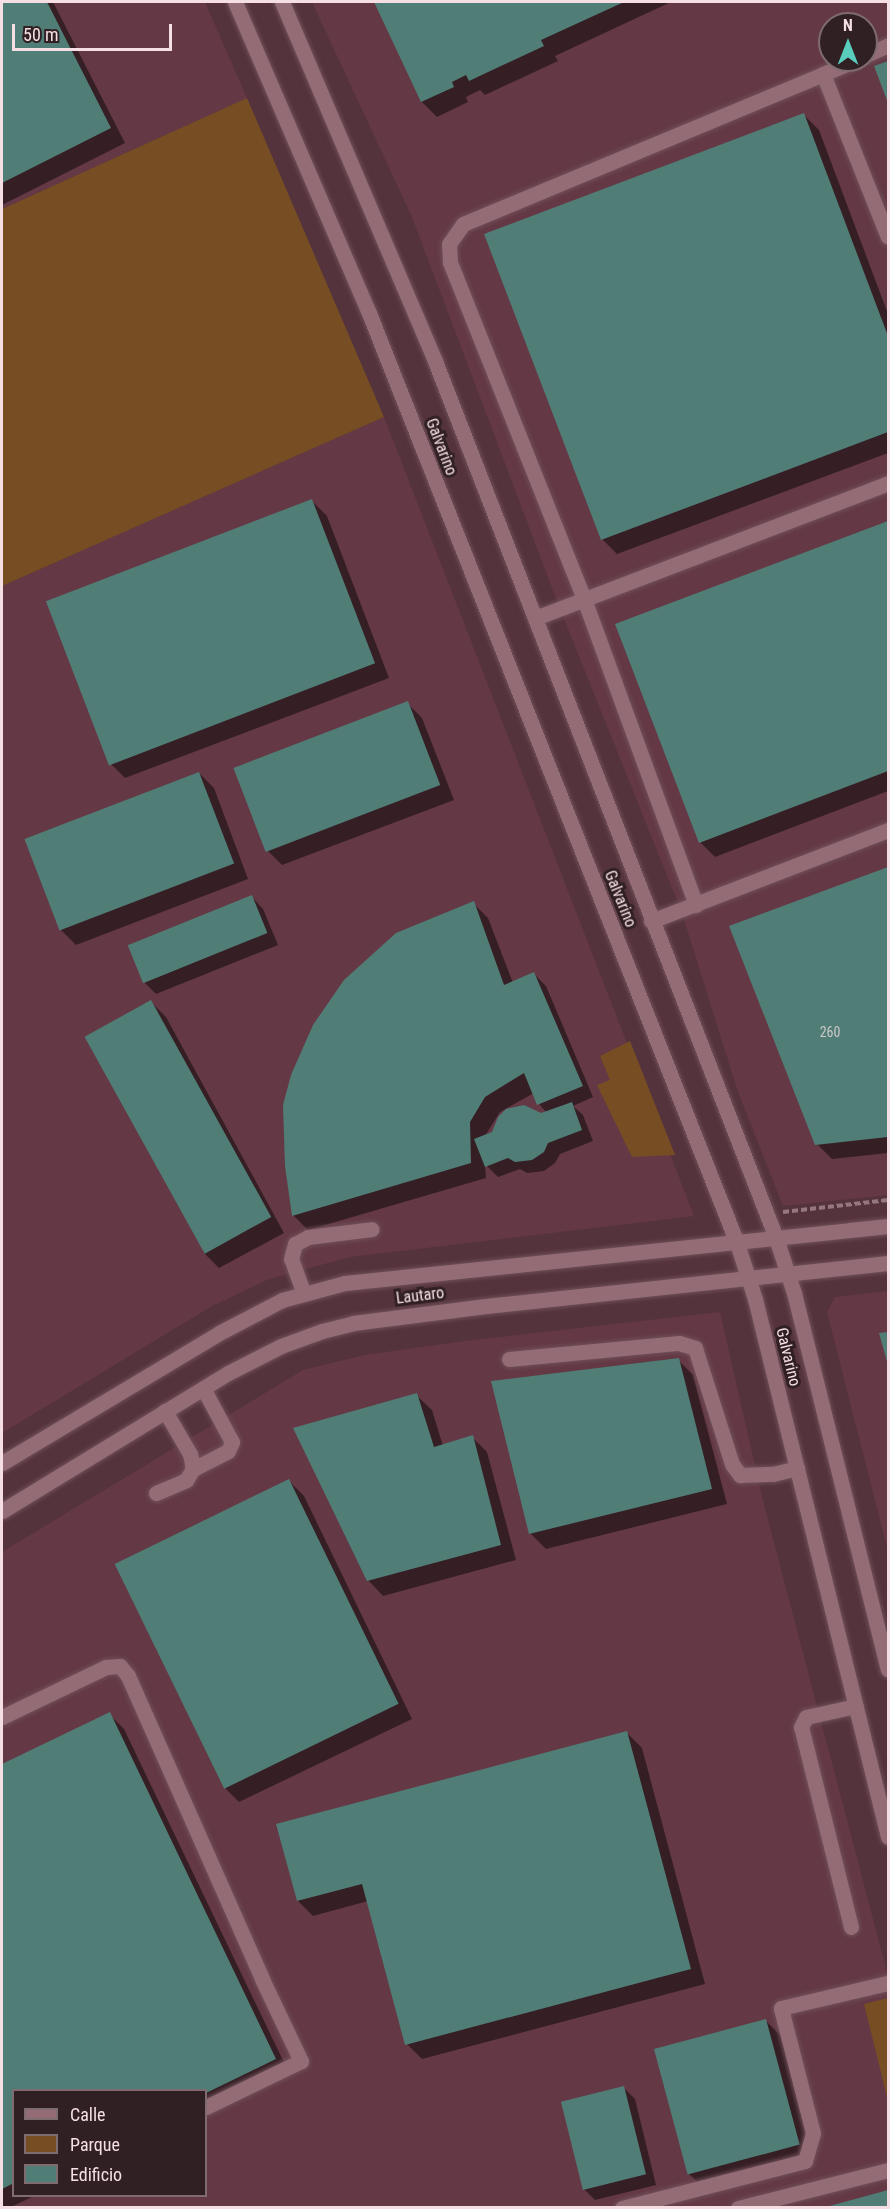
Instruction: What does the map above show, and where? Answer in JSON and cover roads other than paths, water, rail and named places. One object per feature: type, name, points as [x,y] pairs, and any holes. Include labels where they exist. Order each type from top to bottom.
[{"type":"street","name":"Galvarino","points":[[235,2],[369,313],[750,1279],[888,1837]]},
{"type":"street","name":"Galvarino","points":[[282,2],[435,361],[776,1238],[883,1621],[888,1669]]},
{"type":"street","points":[[696,905],[584,599],[450,262],[449,244],[463,224],[829,72]]},
{"type":"street","points":[[824,74],[888,237]]},
{"type":"street","points":[[535,618],[888,483]]},
{"type":"street","points":[[651,921],[888,830]]},
{"type":"street","name":"Lautaro","points":[[2,1463],[219,1333],[282,1300],[345,1283],[888,1226]]},
{"type":"street","points":[[304,1294],[291,1259],[295,1244],[308,1236],[372,1229]]},
{"type":"street","name":"Lautaro","points":[[2,1510],[202,1388],[281,1346],[353,1323],[888,1263]]},
{"type":"street","points":[[509,1359],[679,1342],[695,1348],[732,1464],[740,1475],[773,1474],[797,1468]]},
{"type":"street","points":[[156,1492],[186,1480],[193,1469],[228,1451],[232,1442],[202,1388]]},
{"type":"street","points":[[165,1411],[190,1454],[193,1469]]},
{"type":"street","points":[[2,1717],[106,1667],[120,1666],[128,1676],[262,1980],[301,2061],[207,2107]]},
{"type":"street","points":[[850,1927],[801,1727],[806,1717],[856,1706]]},
{"type":"street","points":[[622,2208],[805,2161],[813,2133],[781,2008],[888,1983]]},
{"type":"street","points":[[738,2208],[888,2170]]}]
